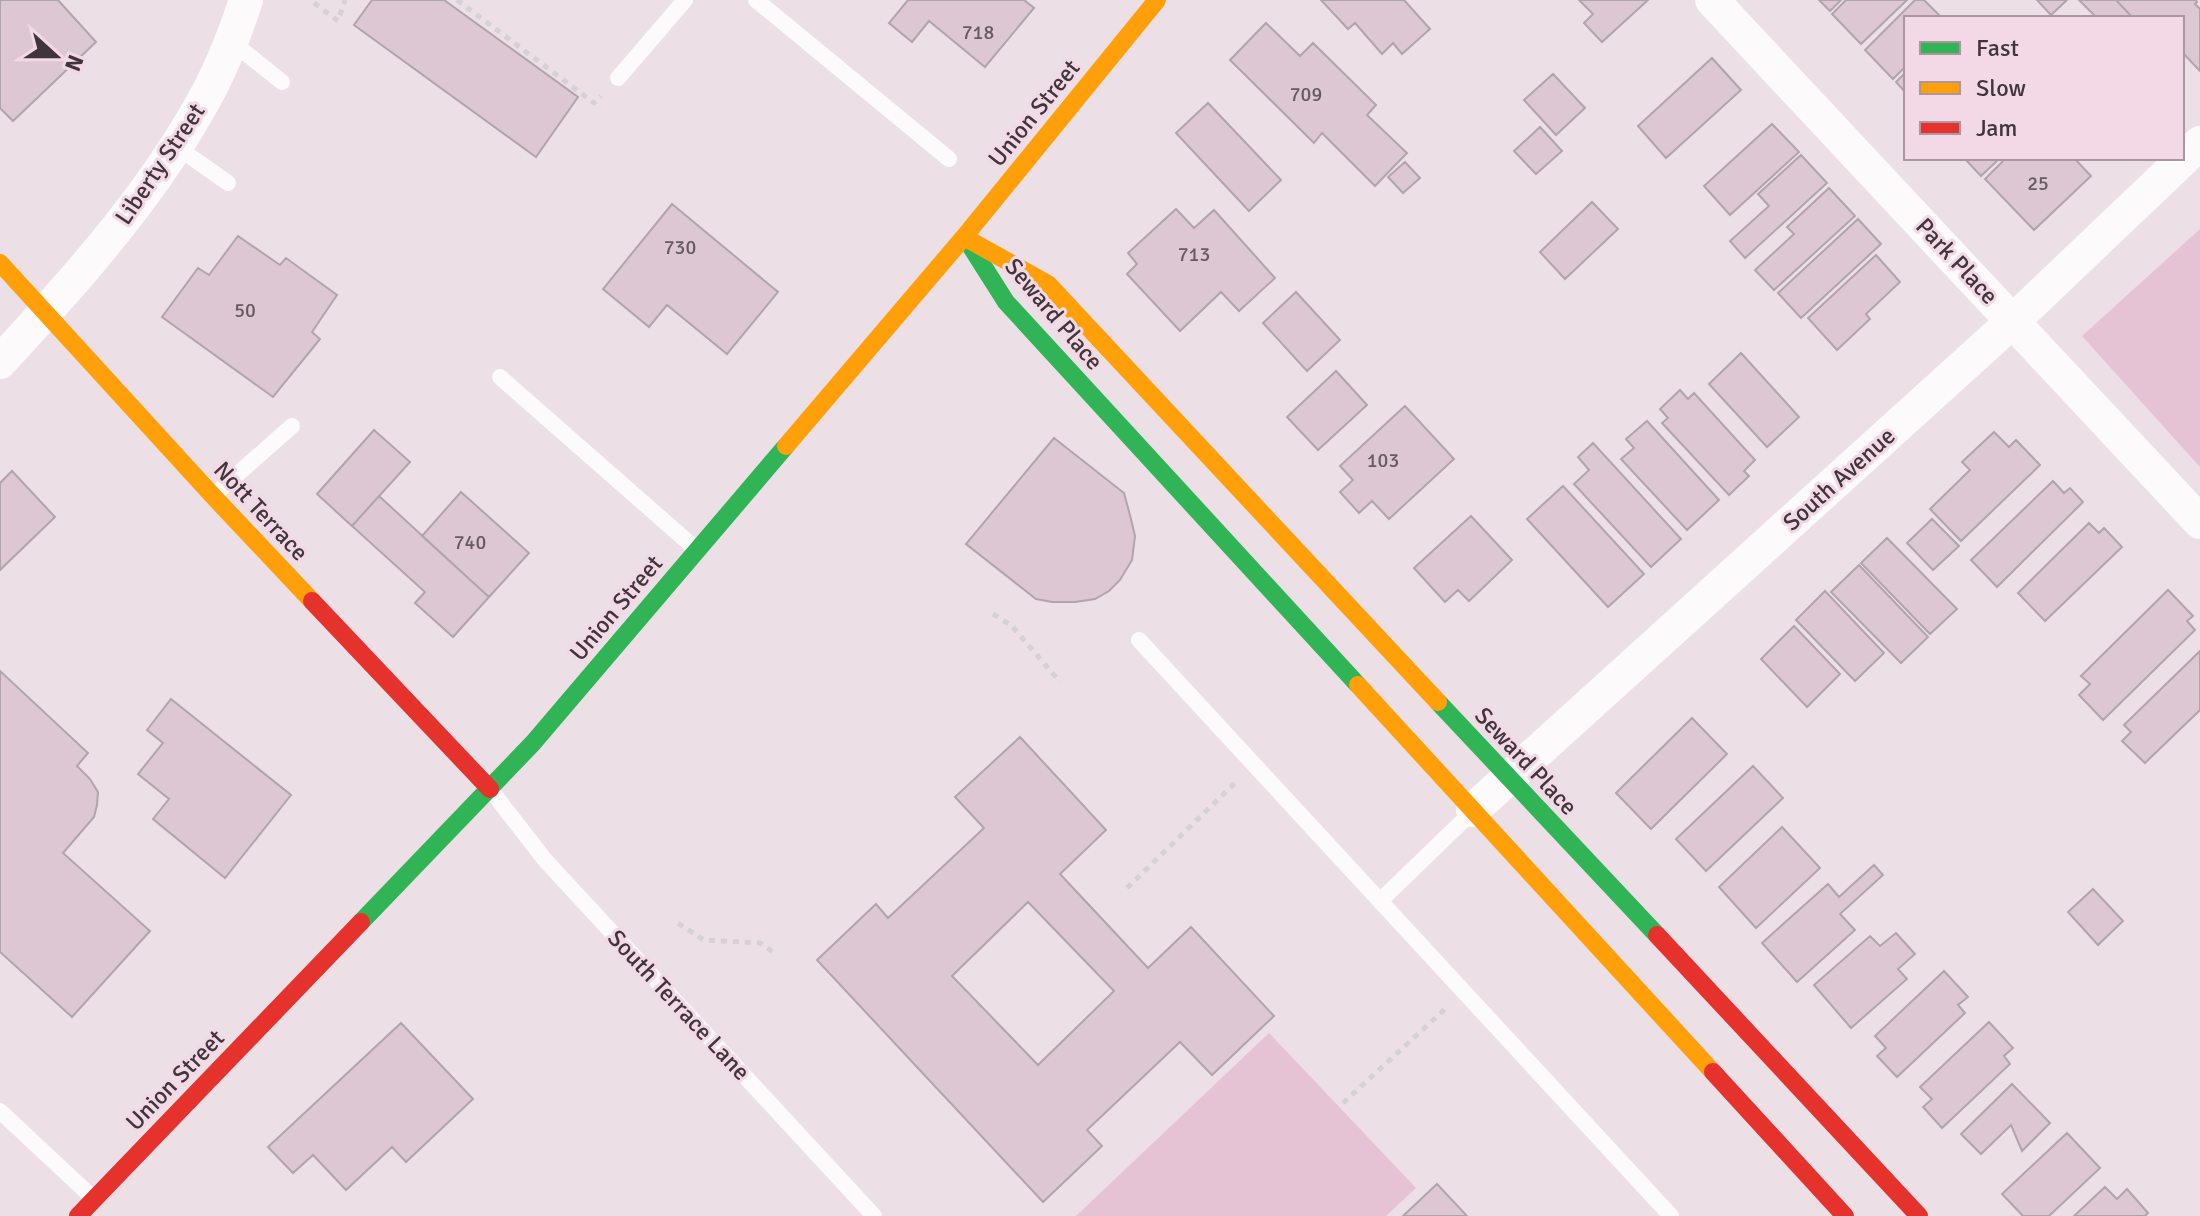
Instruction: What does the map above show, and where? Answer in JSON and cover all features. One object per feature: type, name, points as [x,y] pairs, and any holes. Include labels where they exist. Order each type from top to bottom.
[{"type":"street","name":"Liberty Street","points":[[0,362],[137,203],[177,147],[232,42],[246,0]]},
{"type":"street","name":"Union Street","points":[[78,1216],[533,743],[964,237],[1157,0]]},
{"type":"street","name":"Park Place","points":[[1726,8],[2200,522]]},
{"type":"street","name":"South Avenue","points":[[2184,158],[2200,143]]},
{"type":"street","name":"South Avenue","points":[[1473,810],[2013,321],[2182,160]]},
{"type":"street","name":"Seward Place","points":[[964,237],[1048,284],[1919,1216]]},
{"type":"street","name":"Seward Place","points":[[964,237],[1006,302],[1845,1216]]},
{"type":"street","name":"Nott Terrace","points":[[0,263],[213,496],[490,789]]},
{"type":"lane","points":[[618,78],[685,0]]},
{"type":"lane","points":[[756,0],[949,159]]},
{"type":"lane","points":[[232,42],[282,82]]},
{"type":"lane","points":[[177,147],[228,183]]},
{"type":"lane","points":[[500,377],[697,550]]},
{"type":"lane","points":[[213,496],[292,426]]},
{"type":"lane","points":[[1139,640],[1671,1216]]},
{"type":"lane","name":"South Terrace Lane","points":[[490,789],[545,860],[874,1216]]},
{"type":"lane","points":[[1380,901],[1473,810]]},
{"type":"lane","points":[[0,1111],[94,1199]]},
{"type":"path","points":[[314,3],[338,21],[345,0]]},
{"type":"path","points":[[457,0],[594,103],[618,78]]},
{"type":"path","points":[[993,614],[1012,626],[1060,682]]},
{"type":"path","points":[[1127,888],[1254,765]]},
{"type":"path","points":[[678,923],[704,940],[760,943],[776,954]]},
{"type":"path","points":[[1343,1103],[1464,992]]},
{"type":"shaded area","points":[[2200,229],[2200,467],[2082,336]]},
{"type":"shaded area","points":[[1269,1033],[1416,1188],[1386,1216],[1076,1216]]},
{"type":"building","points":[[0,0],[58,0],[96,42],[13,121],[0,108]]},
{"type":"building","points":[[372,0],[444,0],[578,97],[536,157],[354,25]]},
{"type":"building","points":[[908,0],[1024,0],[1034,8],[985,67],[929,21],[912,42],[889,23]]},
{"type":"building","points":[[1321,0],[1404,0],[1430,29],[1402,54],[1393,43],[1382,54],[1355,23],[1348,29]]},
{"type":"building","points":[[1579,0],[1648,0],[1602,42],[1584,23],[1593,14]]},
{"type":"building","points":[[1819,0],[1841,0],[1830,11]]},
{"type":"building","points":[[1846,0],[1907,0],[1861,44],[1832,14]]},
{"type":"building","points":[[1915,0],[1924,0],[1940,16],[1904,16],[1904,68],[1893,79],[1865,50]]},
{"type":"building","points":[[2037,0],[2067,0],[2051,15]]},
{"type":"building","points":[[2079,0],[2116,0],[2131,16],[2095,16]]},
{"type":"building","points":[[2116,0],[2196,0],[2195,4],[2200,9],[2200,71],[2184,54],[2184,16],[2131,16]]},
{"type":"building","points":[[1266,23],[1300,56],[1313,43],[1376,105],[1367,115],[1407,153],[1375,186],[1322,133],[1314,143],[1230,60]]},
{"type":"building","points":[[1712,58],[1741,90],[1666,158],[1638,126]]},
{"type":"building","points":[[1553,74],[1585,108],[1556,135],[1524,100]]},
{"type":"building","points":[[1904,74],[1904,91],[1896,82]]},
{"type":"building","points":[[1208,103],[1281,180],[1249,211],[1176,133]]},
{"type":"building","points":[[1772,124],[1799,152],[1730,215],[1704,186]]},
{"type":"building","points":[[1540,127],[1562,151],[1536,174],[1514,151]]},
{"type":"building","points":[[1801,155],[1827,183],[1745,258],[1730,241],[1769,206],[1758,194]]},
{"type":"building","points":[[1966,160],[1998,160],[1981,176]]},
{"type":"building","points":[[2004,160],[2076,160],[2091,176],[2034,230],[1985,179]]},
{"type":"building","points":[[1405,162],[1420,178],[1403,193],[1388,177]]},
{"type":"building","points":[[1829,188],[1855,216],[1774,290],[1755,270],[1794,234],[1787,227]]},
{"type":"building","points":[[1592,202],[1618,229],[1565,279],[1540,252]]},
{"type":"building","points":[[672,204],[778,292],[727,354],[667,305],[649,327],[603,289]]},
{"type":"building","points":[[1176,209],[1194,228],[1214,210],[1275,278],[1239,311],[1221,292],[1180,331],[1127,274],[1137,264],[1128,253]]},
{"type":"building","points":[[1858,219],[1881,244],[1801,318],[1778,293]]},
{"type":"building","points":[[238,236],[280,265],[286,258],[337,295],[312,332],[320,339],[273,397],[162,317],[198,268],[209,275]]},
{"type":"building","points":[[1876,255],[1900,282],[1866,314],[1870,319],[1837,350],[1808,318]]},
{"type":"building","points":[[1296,292],[1340,340],[1307,371],[1263,323]]},
{"type":"building","points":[[1741,353],[1799,417],[1767,447],[1709,384]]},
{"type":"building","points":[[1336,371],[1367,405],[1318,450],[1287,417]]},
{"type":"building","points":[[1680,390],[1688,399],[1694,393],[1755,460],[1744,471],[1749,476],[1729,495],[1662,423],[1668,418],[1660,409]]},
{"type":"building","points":[[1405,406],[1454,459],[1389,519],[1372,501],[1359,513],[1340,492],[1353,480],[1340,466]]},
{"type":"building","points":[[1647,421],[1719,500],[1687,530],[1621,459],[1634,448],[1626,439]]},
{"type":"building","points":[[374,430],[410,462],[352,526],[317,494]]},
{"type":"building","points":[[1994,432],[2009,447],[2016,440],[2040,465],[1961,541],[1930,509],[1970,470],[1962,462]]},
{"type":"building","points":[[1054,438],[1124,493],[1131,519],[1135,536],[1132,560],[1120,580],[1095,599],[1052,602],[1036,599],[966,544]]},
{"type":"building","points":[[1593,443],[1681,539],[1651,567],[1574,484],[1589,470],[1578,457]]},
{"type":"building","points":[[12,471],[55,517],[0,570],[0,483]]},
{"type":"building","points":[[2053,481],[2064,493],[2070,488],[2083,502],[1997,587],[1971,560]]},
{"type":"building","points":[[1563,486],[1644,574],[1608,607],[1527,519]]},
{"type":"building","points":[[461,492],[529,553],[489,597],[422,536]]},
{"type":"building","points":[[379,496],[489,597],[453,637],[415,603],[425,592],[352,526]]},
{"type":"building","points":[[1471,516],[1512,560],[1469,601],[1458,590],[1445,602],[1414,568]]},
{"type":"building","points":[[1932,519],[1959,546],[1933,570],[1907,543]]},
{"type":"building","points":[[2089,523],[2099,533],[2104,528],[2122,547],[2045,621],[2018,593]]},
{"type":"building","points":[[1887,538],[1957,609],[1930,634],[1861,563]]},
{"type":"building","points":[[1859,565],[1928,637],[1901,663],[1831,592]]},
{"type":"building","points":[[2168,590],[2193,616],[2187,621],[2195,630],[2103,720],[2079,695],[2090,684],[2081,676]]},
{"type":"building","points":[[1825,591],[1884,653],[1855,681],[1796,620]]},
{"type":"building","points":[[1794,626],[1840,674],[1807,707],[1761,659]]},
{"type":"building","points":[[2200,651],[2200,710],[2145,763],[2122,741],[2131,732],[2124,725]]},
{"type":"building","points":[[0,671],[88,753],[77,766],[98,792],[94,817],[63,853],[150,931],[72,1017],[0,952]]},
{"type":"building","points":[[171,699],[291,795],[225,878],[153,819],[169,799],[138,774],[163,743],[147,730]]},
{"type":"building","points":[[1692,718],[1727,754],[1651,829],[1616,793]]},
{"type":"building","points":[[1020,737],[1106,830],[1060,874],[1148,968],[1191,927],[1274,1016],[1212,1075],[1180,1042],[1087,1130],[1102,1146],[1043,1202],[817,960],[876,904],[888,918],[984,828],[955,797]],"holes":[[[1028,902],[1114,991],[1038,1065],[952,976]]]},
{"type":"building","points":[[1753,766],[1783,798],[1706,871],[1676,839]]},
{"type":"building","points":[[1782,827],[1820,868],[1756,928],[1719,887]]},
{"type":"building","points":[[1874,865],[1883,875],[1840,914],[1855,930],[1797,982],[1762,943],[1828,884],[1839,897]]},
{"type":"building","points":[[2093,889],[2123,921],[2098,945],[2068,912]]},
{"type":"building","points":[[1896,933],[1915,954],[1898,969],[1907,979],[1851,1028],[1814,985],[1870,936],[1880,946]]},
{"type":"building","points":[[1944,971],[1968,997],[1958,1005],[1965,1013],[1897,1077],[1877,1056],[1886,1048],[1875,1036]]},
{"type":"building","points":[[1989,1022],[2013,1048],[2004,1056],[2010,1064],[1942,1128],[1923,1107],[1932,1099],[1920,1087]]},
{"type":"building","points":[[401,1023],[473,1099],[406,1162],[392,1147],[346,1190],[313,1155],[293,1173],[268,1147]]},
{"type":"building","points":[[2012,1084],[2050,1123],[2022,1151],[2011,1125],[1981,1154],[1961,1134]]},
{"type":"building","points":[[2067,1133],[2100,1168],[2049,1216],[2023,1216],[2002,1194]]},
{"type":"building","points":[[1437,1184],[1467,1216],[1403,1216]]},
{"type":"building","points":[[2105,1187],[2117,1199],[2127,1189],[2148,1213],[2145,1216],[2074,1216]]},
{"type":"traffic: fast","points":[[968,242],[1006,302],[1358,685]]},
{"type":"traffic: fast","points":[[361,922],[533,743],[786,446]]},
{"type":"traffic: fast","points":[[1438,702],[1657,935]]},
{"type":"traffic: slow","points":[[786,446],[964,237],[1157,0]]},
{"type":"traffic: slow","points":[[964,237],[1048,284],[1438,702]]},
{"type":"traffic: slow","points":[[0,263],[312,601]]},
{"type":"traffic: slow","points":[[1358,685],[1713,1072]]},
{"type":"traffic: jam","points":[[312,601],[490,789]]},
{"type":"traffic: jam","points":[[78,1216],[361,922]]},
{"type":"traffic: jam","points":[[1657,935],[1919,1216]]},
{"type":"traffic: jam","points":[[1713,1072],[1845,1216]]}]
